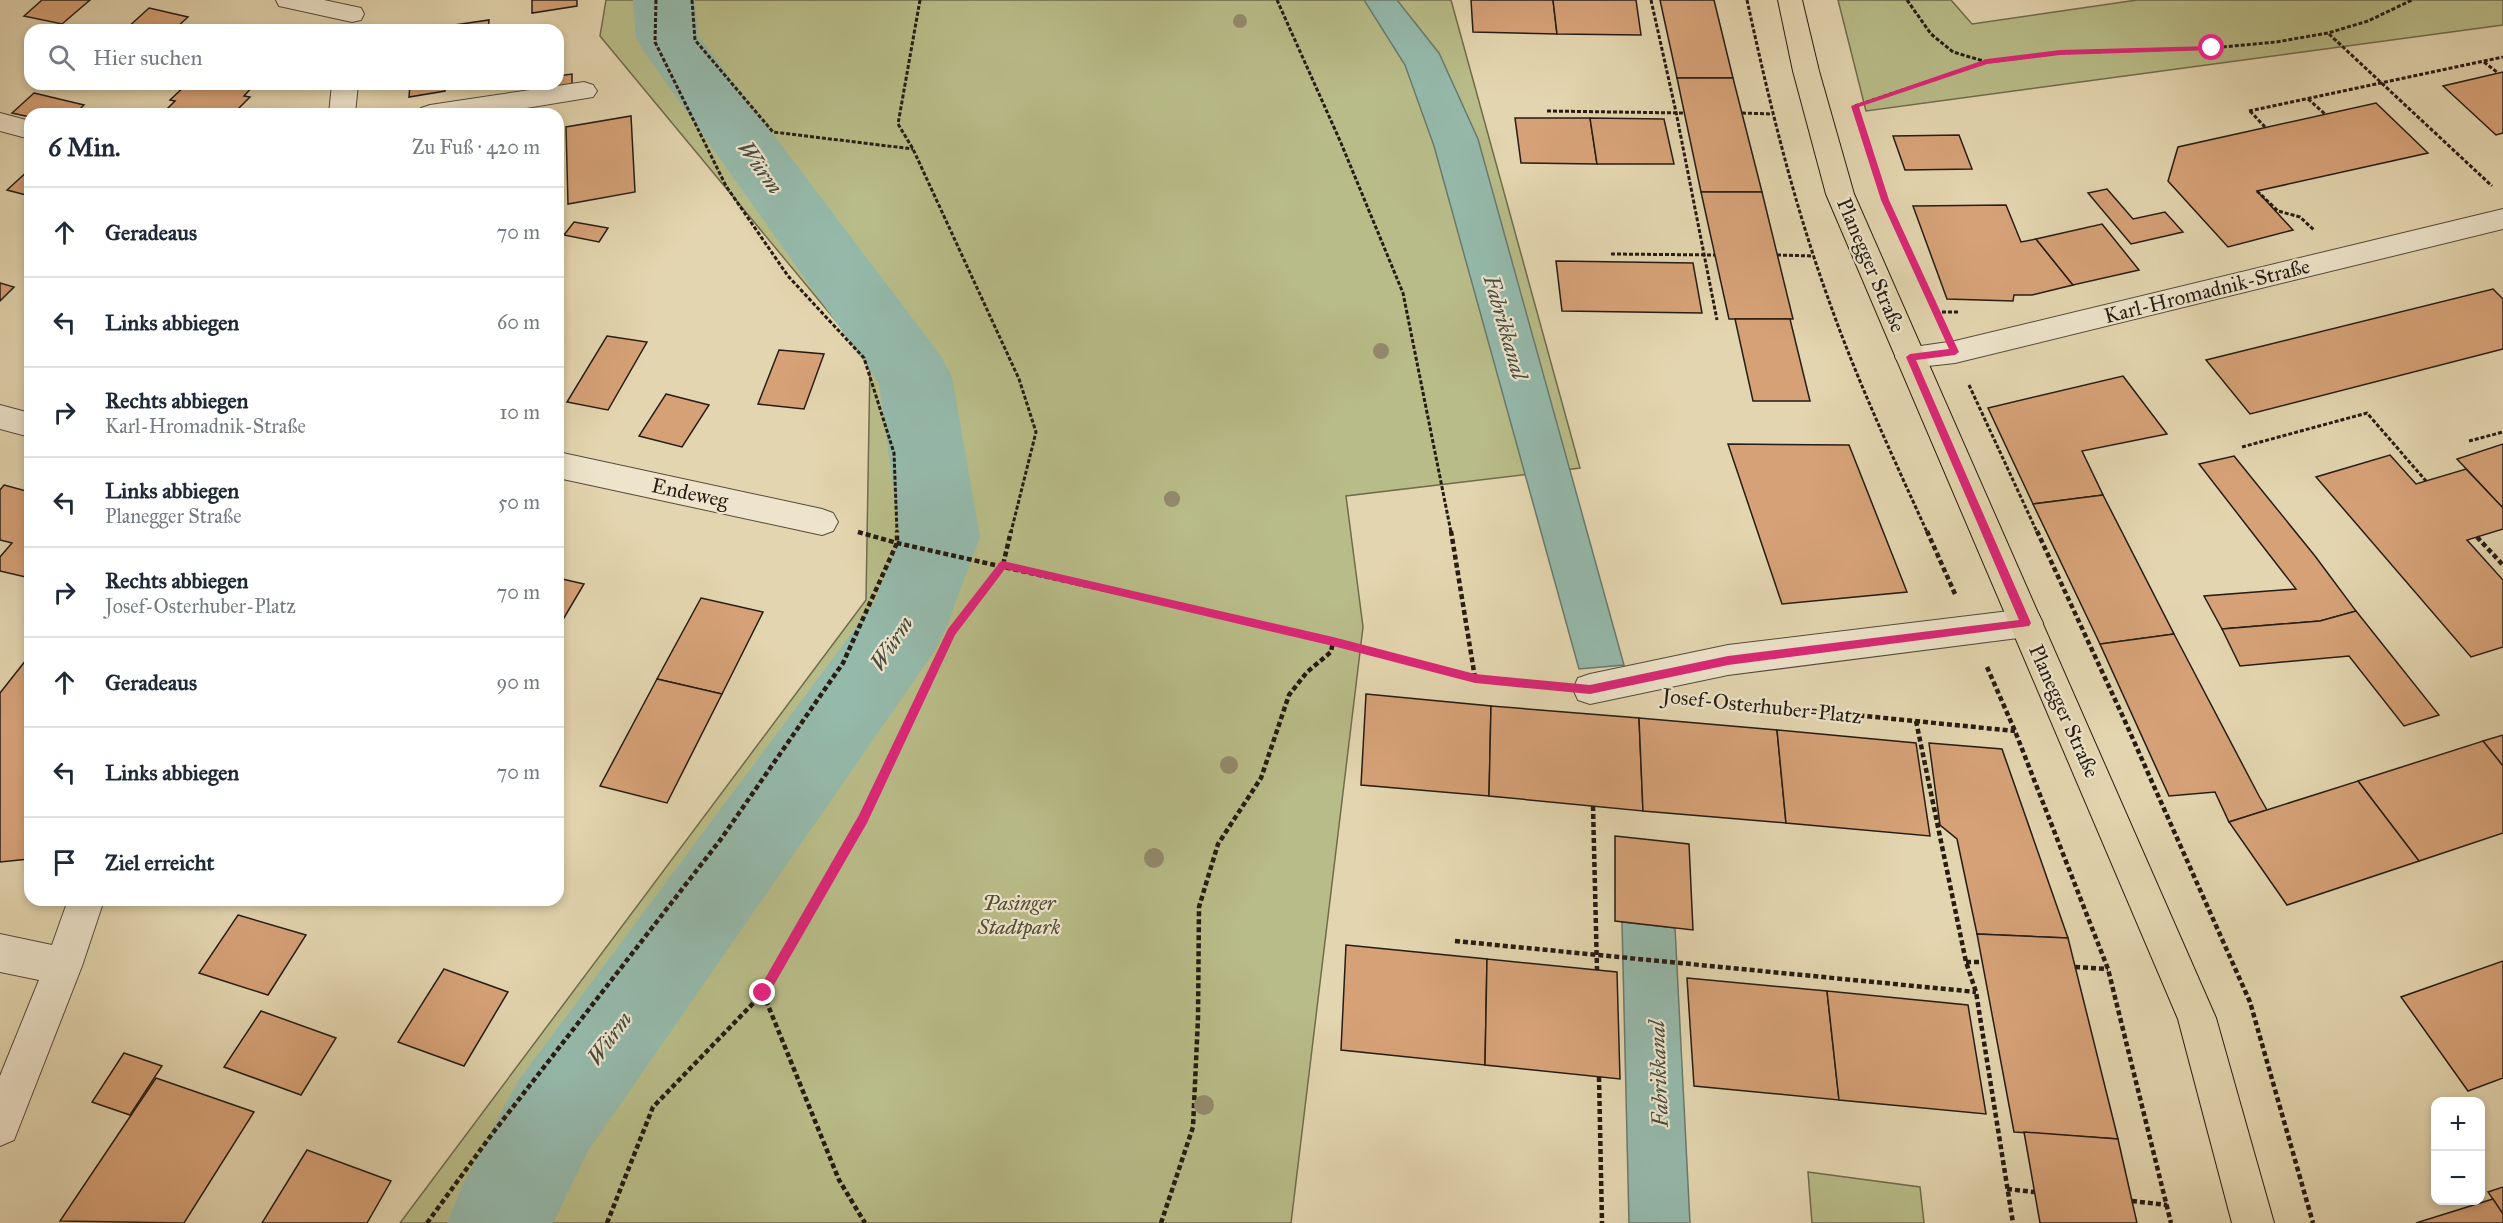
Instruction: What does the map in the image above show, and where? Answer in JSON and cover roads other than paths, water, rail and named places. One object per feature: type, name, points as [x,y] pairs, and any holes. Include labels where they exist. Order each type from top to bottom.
[{"type":"main road","name":"Planegger Straße","points":[[1790,0],[1806,71],[1840,194],[2197,1018],[2253,1223]]},
{"type":"street","points":[[288,0],[352,15]]},
{"type":"street","points":[[343,108],[344,90]]},
{"type":"street","points":[[470,108],[584,91]]},
{"type":"street","points":[[0,122],[24,128]]},
{"type":"street","name":"Karl-Hromadnik-Straße","points":[[1910,357],[1955,352],[2503,219]]},
{"type":"street","points":[[0,417],[24,423]]},
{"type":"street","name":"Endeweg","points":[[564,466],[822,522]]},
{"type":"street","name":"Josef-Osterhuber-Platz","points":[[1590,689],[1728,660],[1971,632],[2026,623]]},
{"type":"street","points":[[0,1126],[85,906]]},
{"type":"street","points":[[0,953],[63,966]]},
{"type":"water","name":"Fabrikkanal","points":[[1364,0],[1397,0],[1439,53],[1478,139],[1624,665],[1579,669],[1434,146],[1405,65]]},
{"type":"water","name":"Fabrikkanal","points":[[1622,922],[1675,928],[1690,1223],[1629,1223]]},
{"type":"waterway","name":"Würm","points":[[499,1223],[553,1116],[907,623],[940,537],[915,377],[667,38],[664,0]]},
{"type":"park label","name":"Pasinger Stadtpark","points":[[1019,915]]}]
